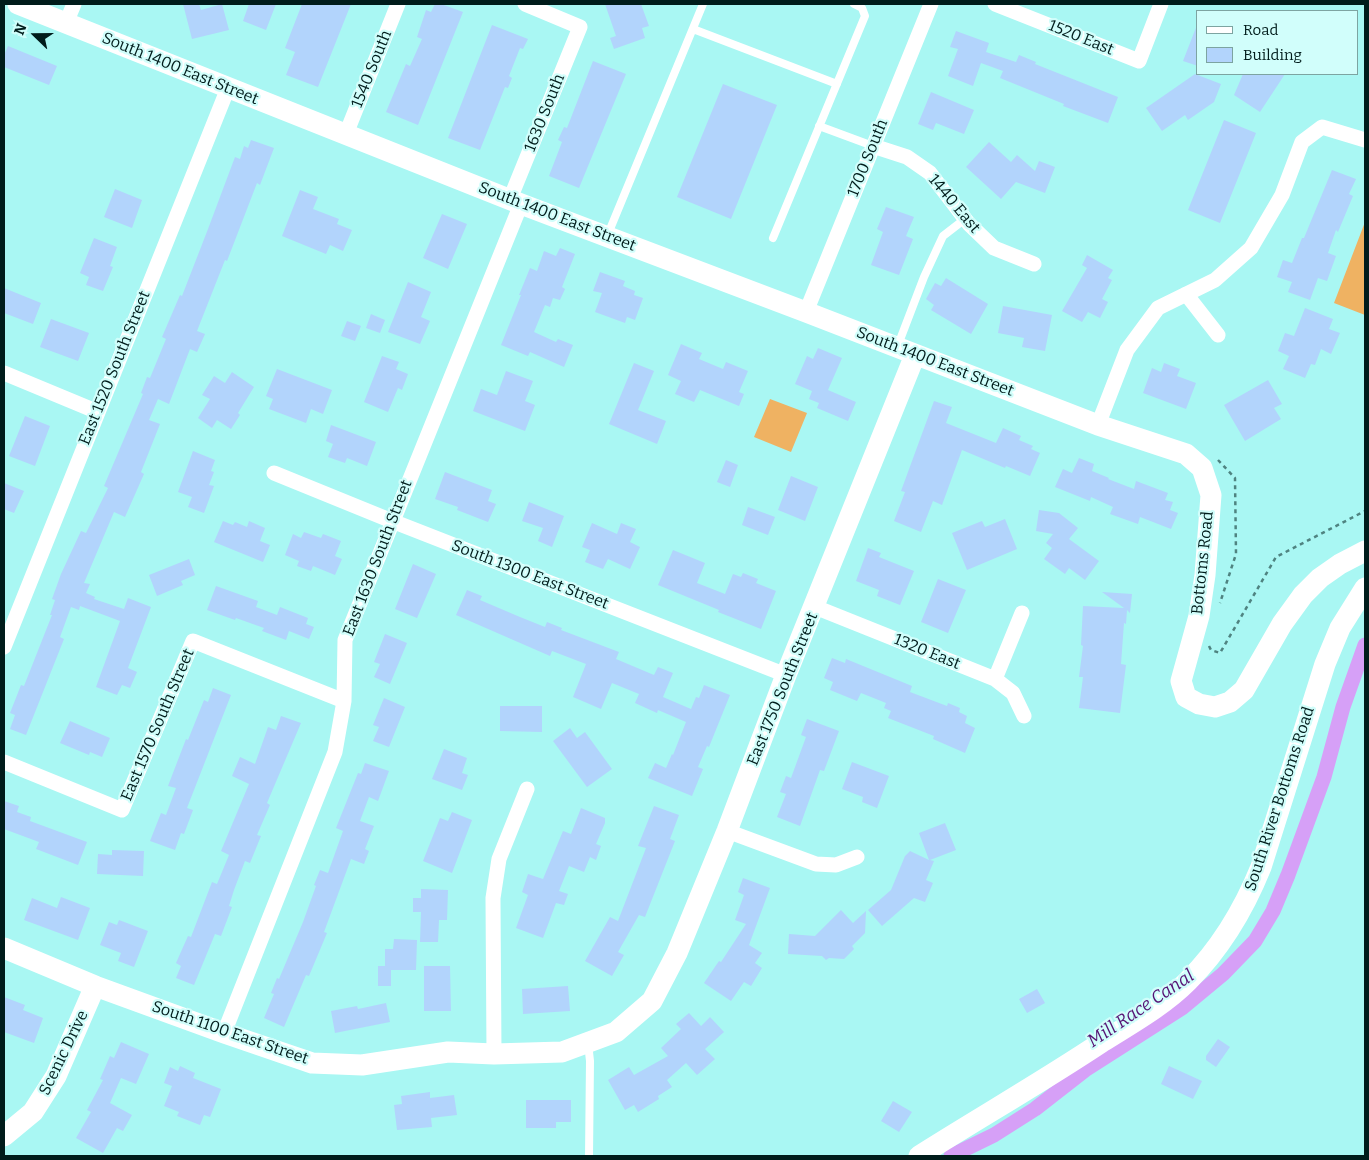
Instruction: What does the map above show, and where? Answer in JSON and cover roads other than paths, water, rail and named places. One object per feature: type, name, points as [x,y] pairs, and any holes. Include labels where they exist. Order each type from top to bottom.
[{"type":"street","name":"South 1400 East Street","points":[[18,4],[70,13],[228,88],[515,201],[1098,425]]},
{"type":"street","name":"1540 South","points":[[346,134],[398,4]]},
{"type":"street","name":"1630 South","points":[[515,201],[580,27],[525,4]]},
{"type":"street","name":"1700 South","points":[[806,312],[931,4]]},
{"type":"street","name":"1520 East","points":[[995,4],[1139,61],[1161,4]]},
{"type":"street","name":"East 1520 South Street","points":[[4,648],[228,88]]},
{"type":"street","points":[[1098,425],[1127,350],[1158,308],[1215,280],[1251,248],[1282,195],[1302,142],[1322,127],[1365,140]]},
{"type":"street","name":"1440 East","points":[[873,146],[907,157],[930,173],[965,219],[994,248],[1034,264]]},
{"type":"street","name":"East 1630 South Street","points":[[224,1033],[335,752],[344,701],[346,640],[515,201]]},
{"type":"street","points":[[1186,294],[1218,335]]},
{"type":"street","name":"East 1750 South Street","points":[[636,1014],[652,1001],[677,953],[728,831],[786,675],[815,607],[906,352]]},
{"type":"street","points":[[4,373],[98,412]]},
{"type":"street","name":"Bottoms Road","points":[[1098,425],[1186,454],[1202,468],[1211,495],[1205,575],[1199,616],[1181,681],[1186,697],[1199,704],[1215,707],[1230,702],[1244,690],[1282,624],[1299,599],[1320,578],[1340,564],[1365,551]]},
{"type":"street","name":"South 1300 East Street","points":[[274,473],[786,675]]},
{"type":"street","name":"South River Bottoms Road","points":[[918,1156],[1040,1083],[1138,1021],[1172,995],[1208,959],[1228,932],[1262,866],[1325,664],[1340,628],[1365,588]]},
{"type":"street","name":"1320 East","points":[[815,607],[995,679],[1013,693],[1024,716]]},
{"type":"street","points":[[995,679],[1022,613]]},
{"type":"street","name":"East 1570 South Street","points":[[4,762],[122,810],[193,641],[344,701]]},
{"type":"street","points":[[494,1054],[492,898],[499,859],[527,789]]},
{"type":"street","points":[[728,831],[816,864],[836,865],[857,857]]},
{"type":"street","name":"South 1100 East Street","points":[[4,948],[96,986],[312,1063],[362,1065],[448,1052],[494,1054],[562,1052],[616,1032],[636,1014]]},
{"type":"street","name":"Scenic Drive","points":[[4,1136],[33,1112],[56,1076],[96,986]]},
{"type":"lane","points":[[607,236],[703,4]]},
{"type":"lane","points":[[773,238],[865,16],[862,8],[854,4]]},
{"type":"lane","points":[[693,29],[837,84]]},
{"type":"lane","points":[[819,126],[873,146]]},
{"type":"lane","points":[[906,352],[924,277],[943,236],[965,219]]},
{"type":"lane","points":[[588,1042],[590,1061],[589,1156]]},
{"type":"waterway","name":"Mill Race Canal","points":[[951,1156],[994,1135],[1035,1109],[1085,1070],[1182,1008],[1223,974],[1255,941],[1273,911],[1288,875],[1324,777],[1343,707],[1365,645]]}]
